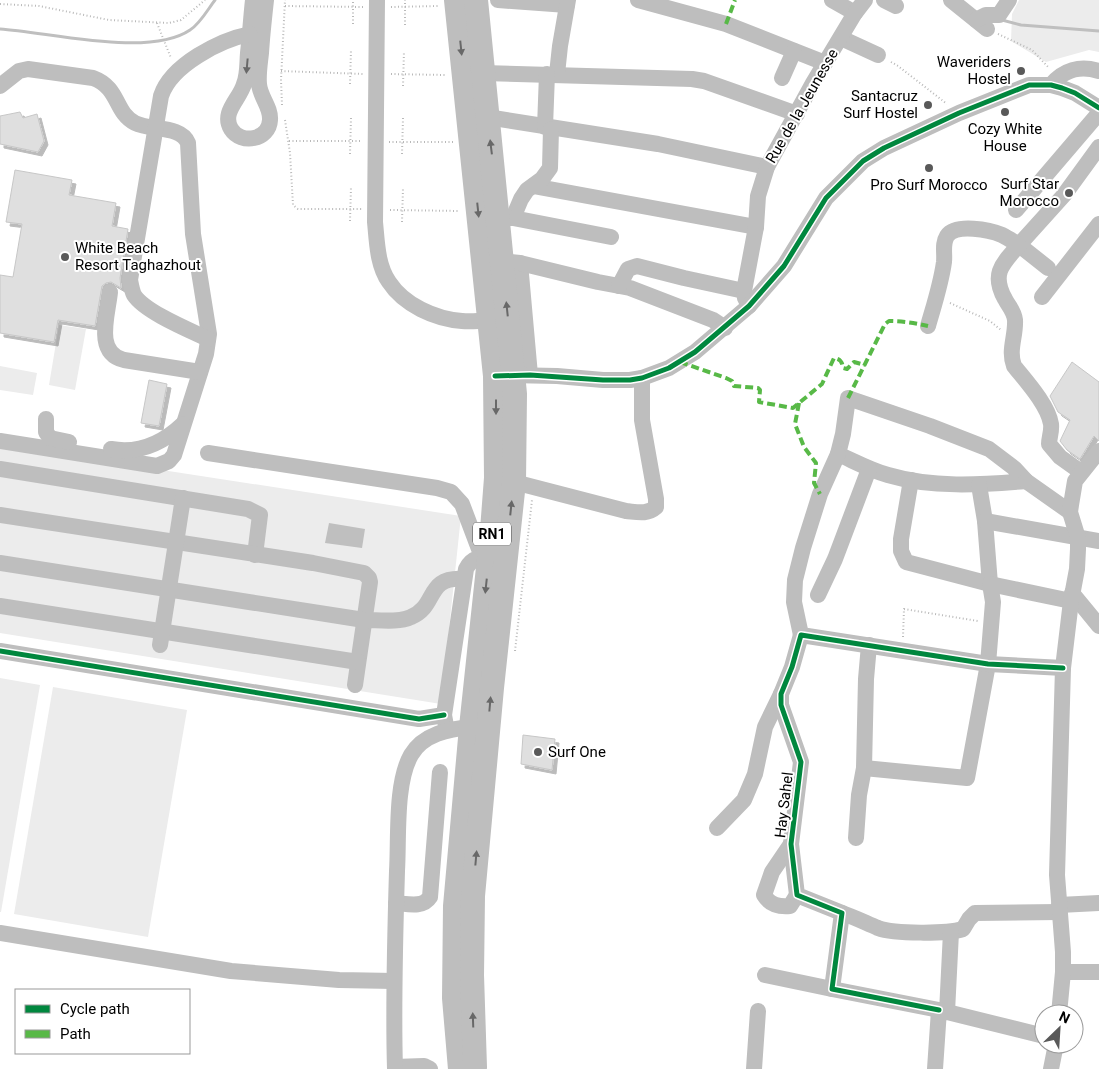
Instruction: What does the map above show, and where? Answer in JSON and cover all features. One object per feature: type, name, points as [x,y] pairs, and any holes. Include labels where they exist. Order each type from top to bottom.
[{"type":"highway","name":"RN1","points":[[456,0],[496,216],[511,262],[515,394],[514,482],[492,558],[454,724],[454,998],[460,1069]]},
{"type":"highway","name":"RN1","points":[[476,0],[496,216],[489,320],[513,375],[496,478],[492,558],[492,688],[473,896],[472,975],[476,1069]]},
{"type":"street","points":[[253,0],[244,85],[228,115],[229,124],[234,133],[242,138],[252,139],[260,136],[267,130],[270,122],[270,113],[260,92],[258,78],[266,0]]},
{"type":"street","points":[[377,0],[376,210],[378,252],[383,270],[388,282],[414,306],[444,319],[463,322],[489,320]]},
{"type":"street","points":[[496,216],[542,180],[550,168],[548,128],[552,74],[560,46],[568,2],[498,0]]},
{"type":"street","points":[[638,0],[726,24],[824,63]]},
{"type":"street","points":[[832,0],[855,13]]},
{"type":"street","name":"Rue de la Jeunesse","points":[[747,298],[758,196],[767,167],[775,149],[797,114],[824,63],[865,0]]},
{"type":"street","points":[[951,0],[982,25],[986,15],[999,15],[1009,0]]},
{"type":"street","points":[[208,339],[141,303],[133,294],[130,280],[164,86],[176,71],[222,42],[250,34]]},
{"type":"street","points":[[841,38],[878,55]]},
{"type":"street","points":[[782,78],[794,51]]},
{"type":"street","points":[[513,375],[630,380],[657,373],[680,362],[724,328],[747,298],[784,266],[826,198],[863,161],[884,148],[959,112],[1030,85],[1054,81],[1071,69],[1079,68],[1099,71]]},
{"type":"street","points":[[0,86],[20,71],[28,69],[93,78],[111,90],[123,112],[130,120],[140,125],[184,136],[188,143],[194,234],[208,323],[208,339],[200,372],[172,458],[165,464],[157,466],[0,441]]},
{"type":"street","points":[[483,73],[692,79],[704,81],[797,114]]},
{"type":"street","points":[[1054,81],[1099,108]]},
{"type":"street","points":[[1016,210],[1099,113]]},
{"type":"street","points":[[487,117],[658,144],[767,167]]},
{"type":"street","points":[[1081,472],[1060,456],[1049,444],[1051,430],[1049,418],[1039,398],[1014,366],[1011,353],[1015,323],[1013,310],[1004,299],[998,278],[1002,264],[1064,195],[1099,147]]},
{"type":"street","points":[[532,186],[756,227]]},
{"type":"street","points":[[496,216],[611,236]]},
{"type":"street","points":[[1042,297],[1099,224]]},
{"type":"street","points":[[928,326],[937,296],[944,261],[944,242],[952,231],[974,229],[1002,235],[1019,245],[1048,268]]},
{"type":"street","points":[[511,262],[630,288],[713,320],[724,328]]},
{"type":"street","points":[[619,286],[628,269],[638,266],[747,298]]},
{"type":"street","points":[[110,292],[105,339],[108,351],[112,356],[124,360],[200,372]]},
{"type":"street","points":[[514,482],[626,511],[651,512],[656,507],[656,499],[642,420],[642,378]]},
{"type":"street","points":[[718,828],[744,800],[754,774],[765,727],[792,667],[801,635],[794,602],[795,580],[820,494],[838,454],[848,398],[930,426],[989,449],[1014,468],[1026,481],[1070,512]]},
{"type":"street","points":[[46,419],[46,432],[53,440],[121,451],[135,450],[155,444],[174,433],[184,423]]},
{"type":"street","points":[[1060,1004],[1063,972],[1057,875],[1063,668],[1077,569],[1078,538],[1070,512],[1075,481],[1099,451]]},
{"type":"street","points":[[208,453],[437,488],[451,492],[462,504],[478,543],[492,558]]},
{"type":"street","points":[[838,454],[886,475],[912,480],[980,485],[1026,481]]},
{"type":"street","points":[[0,469],[183,498],[257,512],[260,515],[260,521],[255,555]]},
{"type":"street","points":[[818,595],[835,559],[869,469]]},
{"type":"street","points":[[912,480],[901,539],[902,551],[906,562],[990,584],[1072,597],[1099,626]]},
{"type":"street","points":[[864,768],[967,778],[988,664],[993,602],[980,485]]},
{"type":"street","points":[[162,638],[183,498]]},
{"type":"street","points":[[0,515],[347,568],[364,573],[370,582],[355,684]]},
{"type":"street","points":[[985,521],[1099,541]]},
{"type":"street","points":[[454,724],[464,579],[469,563],[472,560],[492,558]]},
{"type":"street","points":[[0,563],[364,620],[399,620],[410,618],[425,606],[438,585],[451,578],[464,579]]},
{"type":"street","points":[[0,606],[162,638],[358,662]]},
{"type":"street","points":[[801,635],[988,664],[1063,668]]},
{"type":"street","points":[[856,838],[859,795],[864,768],[866,679],[869,645]]},
{"type":"street","points":[[0,651],[454,724]]},
{"type":"street","name":"Hay Sahel","points":[[781,694],[782,711],[791,730],[801,762],[791,844],[797,895]]},
{"type":"street","points":[[430,1069],[424,1066],[395,1068],[394,981],[400,802],[406,768],[412,754],[422,742],[454,724]]},
{"type":"street","points":[[396,903],[420,904],[430,897],[440,772]]},
{"type":"street","points":[[791,844],[772,872],[764,895],[771,904],[783,907],[790,906],[797,895],[880,928],[951,932],[963,929],[975,913],[1059,908],[1099,903]]},
{"type":"street","points":[[832,989],[842,913]]},
{"type":"street","points":[[935,1069],[951,932]]},
{"type":"street","points":[[0,933],[231,971],[340,980],[394,981]]},
{"type":"street","points":[[1063,972],[1099,972]]},
{"type":"street","points":[[765,975],[943,1011],[1034,1034]]},
{"type":"street","points":[[754,1069],[758,1011]]},
{"type":"street","points":[[1051,1069],[1054,1054]]},
{"type":"path","points":[[0,4],[39,6],[109,20],[169,23],[181,20],[205,0]]},
{"type":"path","points":[[283,110],[281,80],[286,0]]},
{"type":"path","points":[[353,0],[353,24]]},
{"type":"path","points":[[405,0],[405,25]]},
{"type":"path","points":[[157,23],[176,71]]},
{"type":"path","points":[[982,25],[1032,50],[1054,81]]},
{"type":"path","points":[[350,50],[350,84]]},
{"type":"path","points":[[403,86],[404,50]]},
{"type":"path","points":[[878,55],[898,66],[959,112]]},
{"type":"path","points":[[284,118],[290,153],[292,205],[298,209],[402,210],[496,216]]},
{"type":"path","points":[[350,154],[351,118]]},
{"type":"path","points":[[402,154],[403,118]]},
{"type":"path","points":[[350,220],[351,187]]},
{"type":"path","points":[[402,188],[402,222]]},
{"type":"path","points":[[937,296],[990,321],[1012,339]]},
{"type":"path","points":[[903,650],[904,609],[992,623]]},
{"type":"shaded area","points":[[1019,0],[1099,0],[1099,52],[1089,50],[1046,62],[1011,41],[1012,14]]},
{"type":"shaded area","points":[[59,325],[86,329],[75,390],[49,385]]},
{"type":"shaded area","points":[[0,366],[37,373],[33,395],[0,390]]},
{"type":"shaded area","points":[[0,445],[461,516],[441,704],[0,633]]},
{"type":"shaded area","points":[[329,523],[365,529],[362,548],[325,543]]},
{"type":"shaded area","points":[[0,678],[40,685],[1,912],[0,912]]},
{"type":"shaded area","points":[[53,687],[187,710],[148,937],[14,914]]},
{"type":"building","points":[[20,112],[23,118],[37,114],[44,141],[38,152],[0,144],[0,116]]},
{"type":"building","points":[[15,170],[72,180],[69,195],[116,203],[112,226],[128,229],[120,278],[121,288],[111,282],[102,286],[95,326],[58,320],[54,342],[0,333],[0,275],[13,277],[22,224],[6,222]]},
{"type":"building","points":[[1072,362],[1099,382],[1099,441],[1094,436],[1080,459],[1067,450],[1060,441],[1070,420],[1058,412],[1050,396]]},
{"type":"building","points":[[149,380],[167,384],[159,426],[141,423]]},
{"type":"building","name":"Surf One","points":[[523,735],[555,739],[552,770],[521,764]]},
{"type":"waterway","points":[[0,29],[98,41],[150,42],[172,38],[190,30],[215,0]]},
{"type":"waterway","points":[[1002,20],[1021,25],[1099,31]]},
{"type":"marked path","points":[[726,24],[735,0]]},
{"type":"marked path","points":[[848,398],[885,324],[889,321],[894,321],[928,326]]},
{"type":"marked path","points":[[680,362],[726,378],[732,381],[734,386],[758,388],[760,390],[759,402],[793,408],[822,384],[834,358],[840,360],[843,368],[847,369],[854,362],[865,365]]},
{"type":"marked path","points":[[799,403],[795,424],[804,447],[816,463],[814,483],[820,494]]},
{"type":"cycle path","points":[[495,376],[530,375],[630,380],[642,378],[669,368],[695,352],[749,306],[784,266],[826,198],[863,161],[884,148],[959,113],[1029,85],[1051,85],[1062,88],[1075,93],[1099,108]]},
{"type":"cycle path","points":[[939,1010],[832,989],[842,913],[797,895],[791,844],[801,762],[781,705],[781,694],[792,667],[801,635],[988,664],[1063,668]]},
{"type":"cycle path","points":[[0,651],[419,719],[444,715]]},
{"type":"place","name":"Waveriders Hostel","points":[[1021,71]]},
{"type":"place","name":"Santacruz Surf Hostel","points":[[928,105]]},
{"type":"place","name":"Cozy White House","points":[[1005,112]]},
{"type":"place","name":"Pro Surf Morocco","points":[[929,168]]},
{"type":"place","name":"Surf Star Morocco","points":[[1069,193]]},
{"type":"place","name":"White Beach Resort Taghazhout","points":[[65,257]]},
{"type":"place","name":"Surf One","points":[[538,752]]}]
